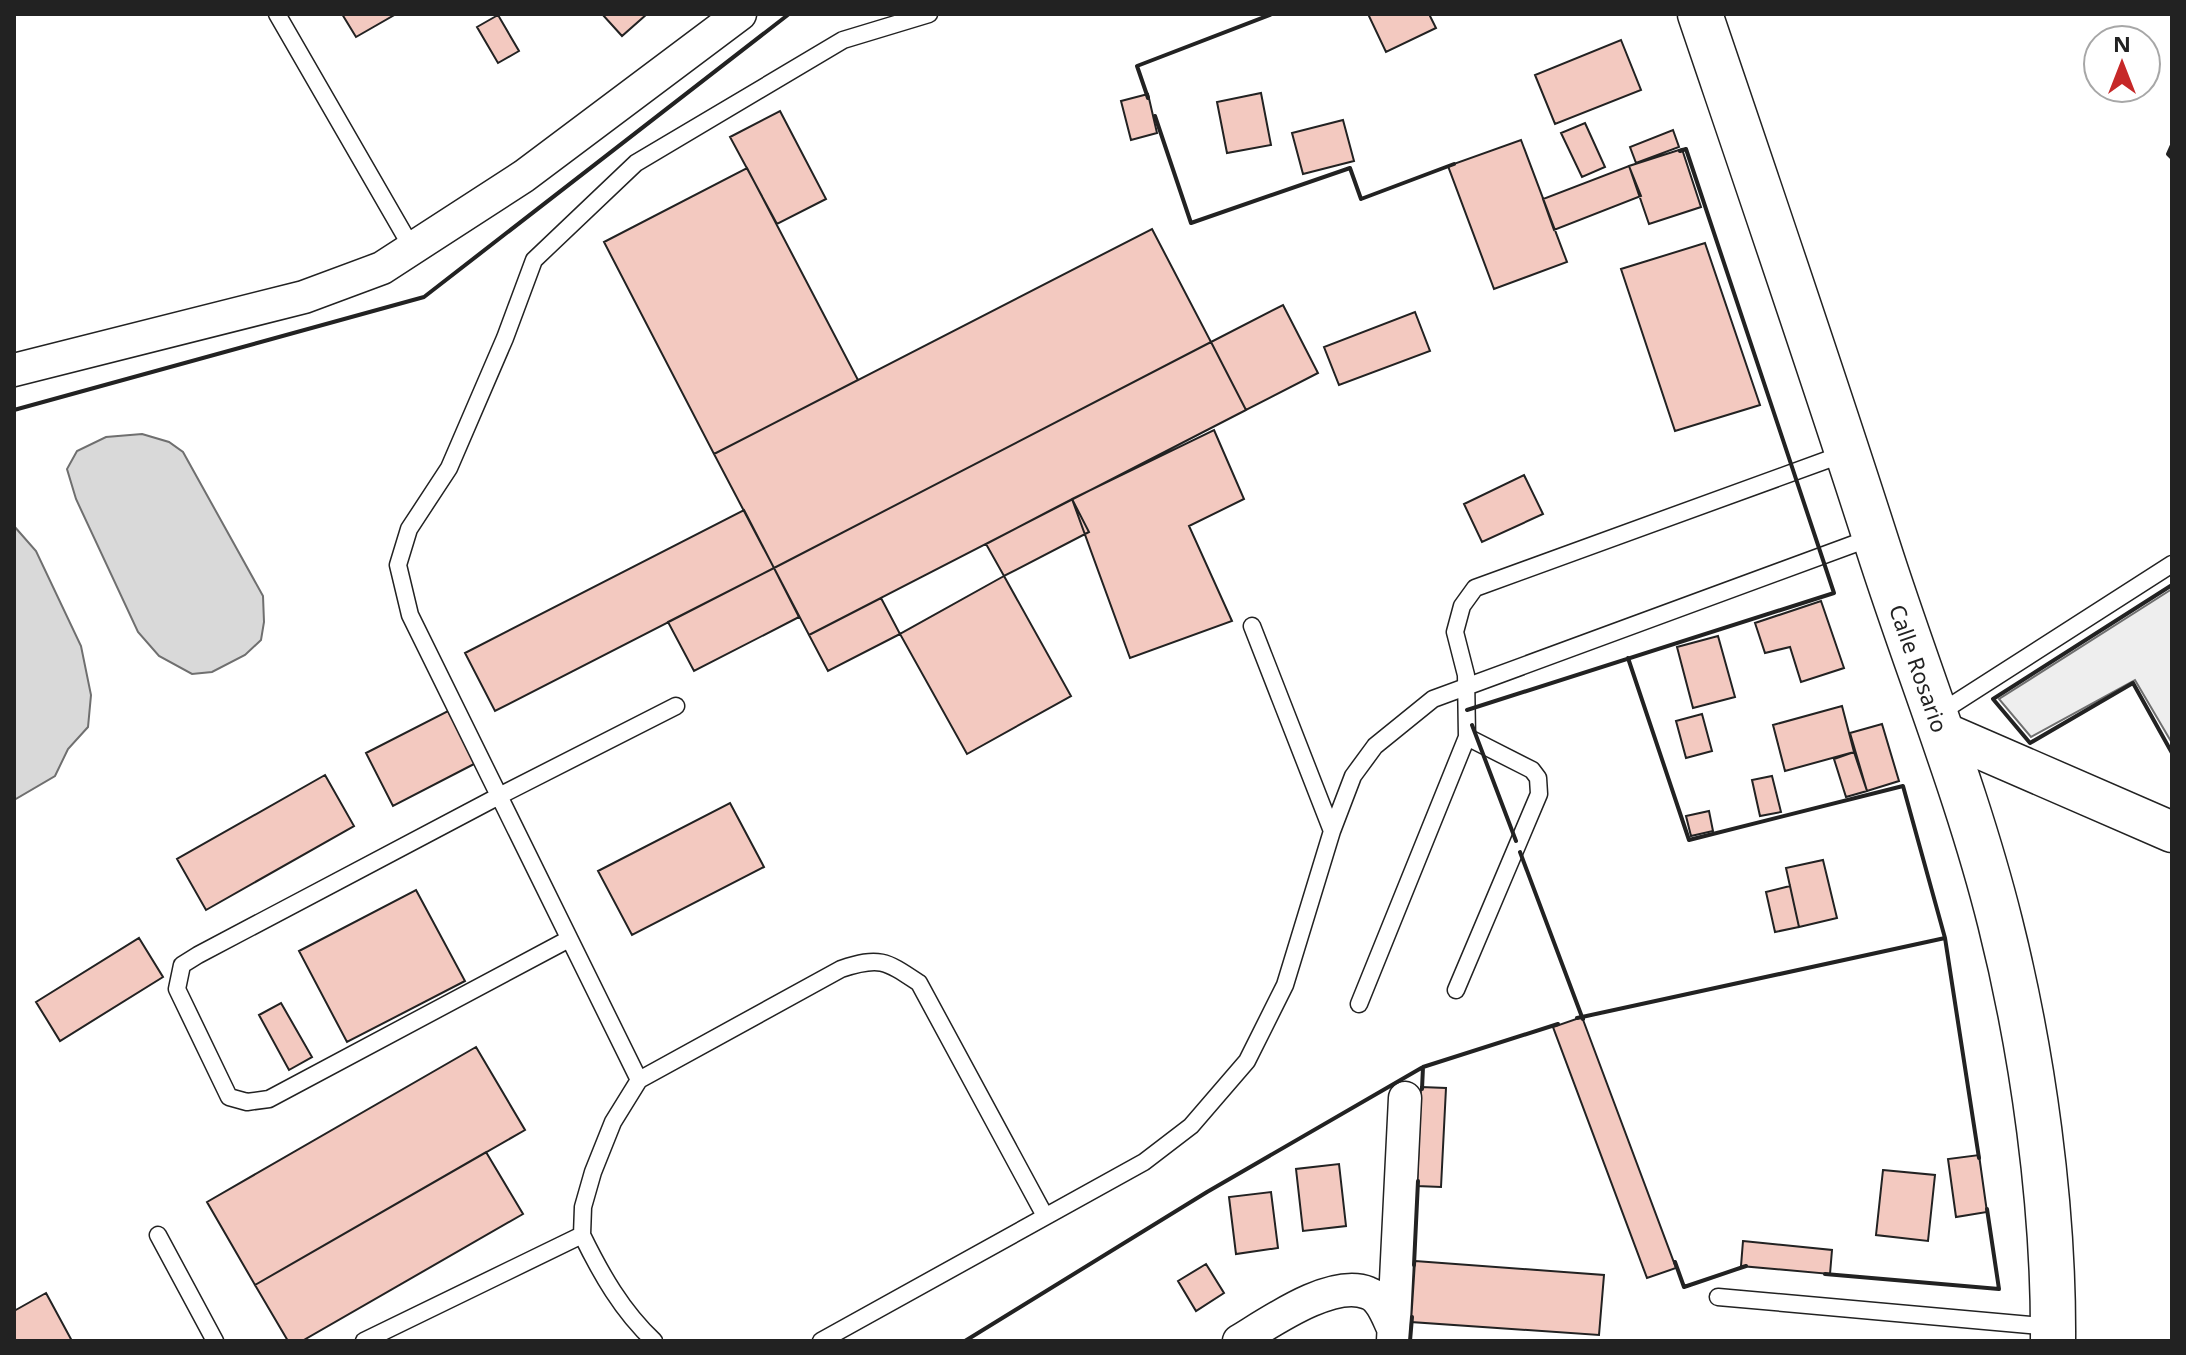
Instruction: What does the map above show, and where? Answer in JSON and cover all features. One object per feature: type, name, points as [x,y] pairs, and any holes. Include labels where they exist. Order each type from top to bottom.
[{"type":"main road","name":"Calle Rosario","points":[[1700,14],[1939,724],[2000,924],[2022,1030],[2042,1162],[2053,1334]]},
{"type":"street","points":[[14,370],[304,297],[382,268],[524,176],[740,14]]},
{"type":"street","points":[[1939,724],[2172,832]]},
{"type":"street","points":[[1393,1335],[1405,1098]]},
{"type":"street","points":[[1239,1341],[1291,1310],[1323,1296],[1347,1290],[1369,1293],[1382,1304],[1393,1335]]},
{"type":"lane","points":[[277,14],[412,248]]},
{"type":"lane","points":[[639,1080],[410,615],[398,565],[409,529],[449,468],[505,338],[534,260],[636,163],[843,40],[929,14]]},
{"type":"lane","points":[[1359,1004],[1467,737],[1467,689],[1455,632],[1462,606],[1475,588],[1846,453]]},
{"type":"lane","points":[[821,1341],[1144,1162],[1191,1126],[1247,1061],[1285,985],[1332,831],[1353,776],[1375,746],[1433,699],[1875,536]]},
{"type":"lane","points":[[1939,724],[2172,564]]},
{"type":"lane","points":[[1252,626],[1332,831]]},
{"type":"lane","points":[[569,939],[269,1099],[247,1102],[229,1097],[177,989],[182,965],[499,796],[676,706]]},
{"type":"lane","points":[[1456,990],[1539,794],[1538,778],[1532,770],[1467,737]]},
{"type":"lane","points":[[654,1341],[636,1324],[602,1276],[582,1235],[583,1207],[613,1122],[639,1080],[841,969],[867,960],[892,965],[919,983],[1045,1216]]},
{"type":"lane","points":[[158,1235],[215,1341]]},
{"type":"lane","points":[[364,1341],[582,1235]]},
{"type":"lane","points":[[1718,1297],[2053,1334]]},
{"type":"shaded area","points":[[142,434],[169,442],[183,452],[263,596],[261,640],[245,655],[212,672],[192,674],[159,656],[138,632],[76,499],[67,469],[77,451],[106,437]]},
{"type":"shaded area","points":[[14,526],[36,551],[81,646],[91,695],[88,727],[68,749],[55,776],[14,800]]},
{"type":"shaded area","points":[[2172,589],[2172,743],[2135,680],[2031,737],[1999,699]]},
{"type":"building","points":[[342,14],[396,14],[356,37]]},
{"type":"building","points":[[602,14],[647,14],[622,36]]},
{"type":"building","points":[[1368,14],[1429,14],[1436,28],[1386,52]]},
{"type":"building","points":[[498,15],[519,51],[498,63],[477,27]]},
{"type":"building","points":[[1621,40],[1641,90],[1555,124],[1535,75]]},
{"type":"building","points":[[1261,93],[1271,145],[1227,153],[1217,102]]},
{"type":"building","points":[[1148,94],[1157,133],[1131,140],[1121,101]]},
{"type":"building","points":[[780,111],[826,199],[777,224],[730,137]]},
{"type":"building","points":[[1343,120],[1354,161],[1303,174],[1292,133]]},
{"type":"building","points":[[1585,123],[1605,167],[1582,177],[1561,133]]},
{"type":"building","points":[[1673,130],[1679,147],[1636,163],[1630,147]]},
{"type":"building","points":[[1521,140],[1567,262],[1494,289],[1448,166]]},
{"type":"building","points":[[1682,149],[1701,207],[1649,224],[1629,166]]},
{"type":"building","points":[[1629,166],[1641,196],[1554,230],[1543,199]]},
{"type":"building","points":[[747,168],[858,380],[714,454],[604,242]]},
{"type":"building","points":[[1152,229],[1211,342],[774,568],[714,454]]},
{"type":"building","points":[[1705,243],[1760,405],[1675,431],[1621,269]]},
{"type":"building","points":[[1283,305],[1318,373],[1246,410],[1211,342]]},
{"type":"building","points":[[1415,312],[1430,351],[1339,385],[1324,347]]},
{"type":"building","points":[[1211,342],[1246,410],[809,635],[774,568]]},
{"type":"building","points":[[1214,430],[1244,499],[1189,526],[1232,621],[1130,658],[1072,499]]},
{"type":"building","points":[[1524,475],[1543,514],[1482,542],[1464,504]]},
{"type":"building","points":[[1072,499],[1089,532],[1004,576],[986,544]]},
{"type":"building","points":[[744,510],[774,568],[495,711],[465,653]]},
{"type":"building","points":[[774,568],[799,617],[694,671],[668,622]]},
{"type":"building","points":[[1004,576],[1071,696],[967,754],[900,634]]},
{"type":"building","points":[[881,598],[900,634],[828,671],[809,635]]},
{"type":"building","points":[[1821,601],[1844,668],[1801,682],[1790,647],[1765,653],[1755,623]]},
{"type":"building","points":[[1718,636],[1735,697],[1693,708],[1677,647]]},
{"type":"building","points":[[1842,706],[1854,752],[1785,771],[1773,725]]},
{"type":"building","points":[[448,711],[476,763],[393,806],[366,753]]},
{"type":"building","points":[[1702,714],[1712,751],[1686,758],[1676,721]]},
{"type":"building","points":[[1882,724],[1899,781],[1867,791],[1850,733]]},
{"type":"building","points":[[1854,752],[1867,791],[1846,797],[1834,759]]},
{"type":"building","points":[[325,775],[354,826],[206,910],[177,859]]},
{"type":"building","points":[[1772,776],[1781,812],[1760,816],[1752,780]]},
{"type":"building","points":[[730,803],[764,867],[632,935],[598,871]]},
{"type":"building","points":[[1709,811],[1713,831],[1691,836],[1686,816]]},
{"type":"building","points":[[1823,860],[1837,918],[1799,927],[1786,868]]},
{"type":"building","points":[[1790,886],[1799,927],[1775,932],[1766,892]]},
{"type":"building","points":[[416,890],[465,981],[347,1042],[299,951]]},
{"type":"building","points":[[139,938],[163,977],[60,1041],[36,1002]]},
{"type":"building","points":[[281,1003],[312,1057],[289,1070],[259,1015]]},
{"type":"building","points":[[1582,1017],[1676,1268],[1647,1278],[1553,1027]]},
{"type":"building","points":[[476,1047],[525,1130],[255,1285],[207,1202]]},
{"type":"building","points":[[1421,1087],[1446,1088],[1441,1187],[1417,1186]]},
{"type":"building","points":[[486,1152],[523,1214],[302,1341],[288,1341],[255,1285]]},
{"type":"building","points":[[1979,1155],[1987,1212],[1956,1217],[1948,1159]]},
{"type":"building","points":[[1339,1164],[1346,1226],[1303,1231],[1296,1169]]},
{"type":"building","points":[[1883,1170],[1935,1175],[1928,1241],[1876,1235]]},
{"type":"building","points":[[1271,1192],[1278,1248],[1236,1254],[1229,1197]]},
{"type":"building","points":[[1743,1241],[1832,1250],[1830,1274],[1741,1266]]},
{"type":"building","points":[[1415,1261],[1604,1275],[1599,1335],[1411,1322]]},
{"type":"building","points":[[1206,1264],[1224,1293],[1196,1311],[1178,1281]]},
{"type":"building","points":[[46,1293],[72,1341],[14,1341],[14,1311]]},
{"type":"wall","points":[[14,410],[424,297],[789,14]]},
{"type":"wall","points":[[1148,98],[1137,66],[1272,14]]},
{"type":"wall","points":[[1155,116],[1191,223],[1350,168],[1361,199],[1454,164]]},
{"type":"wall","points":[[2172,145],[2168,154],[2172,158]]},
{"type":"wall","points":[[1467,710],[1834,593],[1686,149],[1680,151]]},
{"type":"wall","points":[[2172,585],[1993,699],[2030,743],[2133,683],[2172,753]]},
{"type":"wall","points":[[1628,658],[1689,840],[1903,786],[1945,938],[1979,1158]]},
{"type":"wall","points":[[1472,725],[1516,841]]},
{"type":"wall","points":[[1520,852],[1582,1017],[1577,1018]]},
{"type":"wall","points":[[1583,1019],[1945,938]]},
{"type":"wall","points":[[965,1341],[1207,1192],[1423,1067],[1558,1024]]},
{"type":"wall","points":[[1422,1089],[1423,1067]]},
{"type":"wall","points":[[1414,1265],[1418,1181]]},
{"type":"wall","points":[[1825,1274],[1999,1289],[1987,1209]]},
{"type":"wall","points":[[1675,1262],[1684,1287],[1746,1266]]},
{"type":"wall","points":[[1410,1341],[1412,1317]]}]
